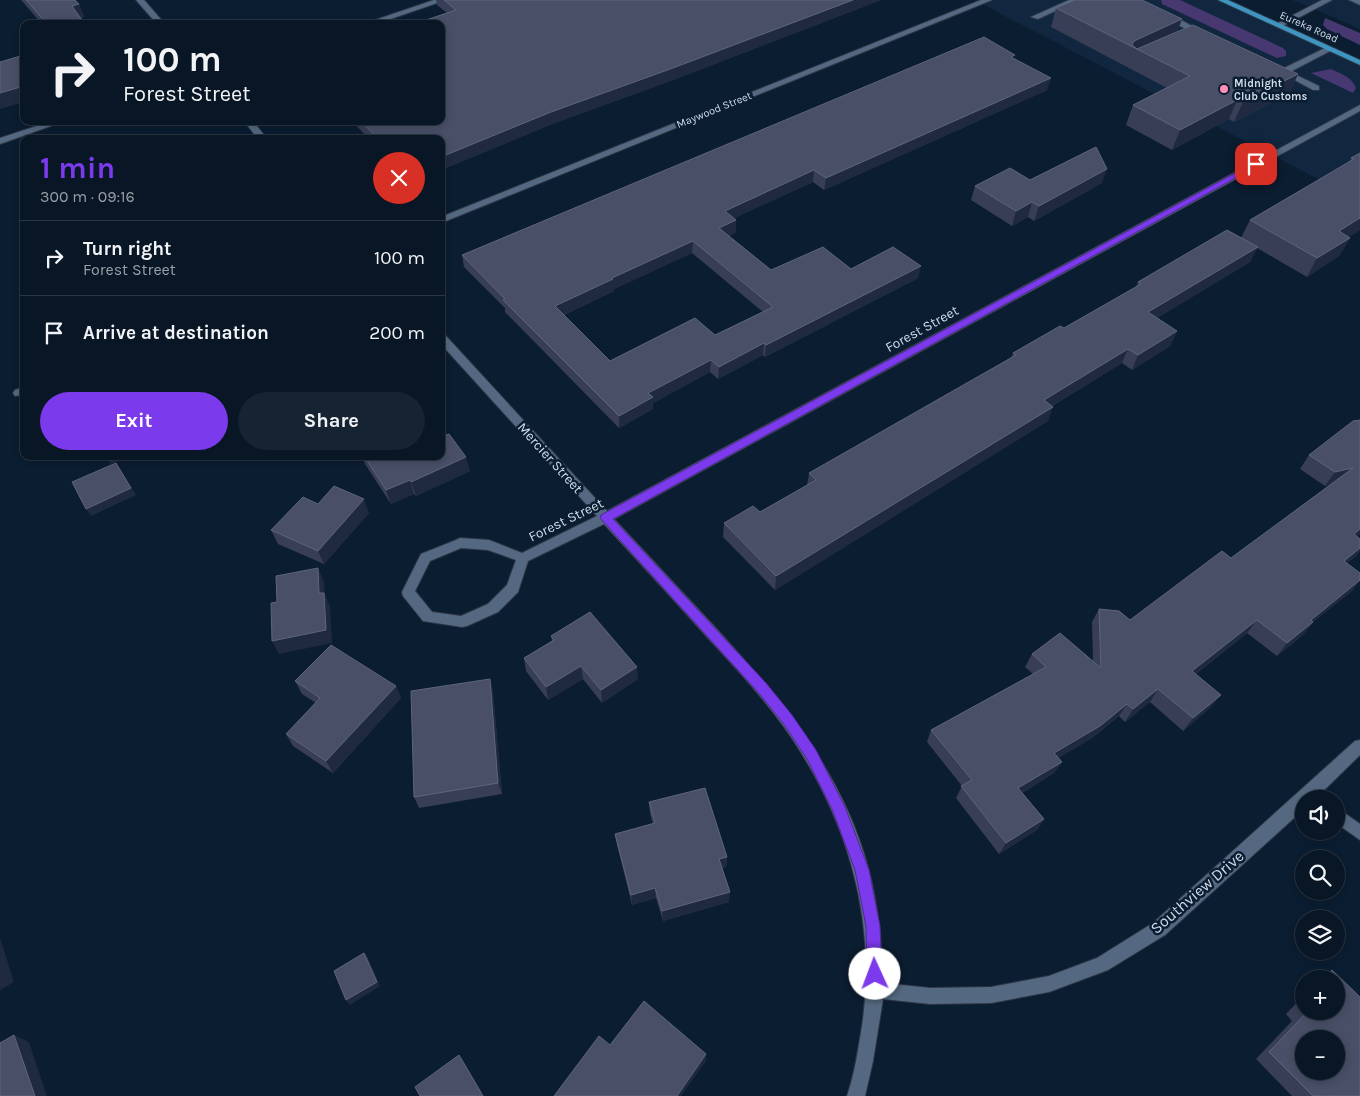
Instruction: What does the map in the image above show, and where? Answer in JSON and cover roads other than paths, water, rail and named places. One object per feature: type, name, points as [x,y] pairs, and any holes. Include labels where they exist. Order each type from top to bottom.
[{"type":"main road","name":"Eureka Road","points":[[1222,0],[1360,62]]},
{"type":"street","points":[[140,0],[158,20]]},
{"type":"street","points":[[380,20],[442,0]]},
{"type":"street","name":"Maywood Street","points":[[445,218],[988,0]]},
{"type":"street","points":[[1035,17],[1075,0]]},
{"type":"street","points":[[1278,25],[1328,0]]},
{"type":"street","points":[[1353,0],[1360,3]]},
{"type":"street","points":[[1158,12],[1208,36]]},
{"type":"street","points":[[1191,36],[1200,32]]},
{"type":"street","points":[[1284,72],[1330,49]]},
{"type":"street","points":[[1276,68],[1316,88]]},
{"type":"street","name":"Forest Street","points":[[523,558],[513,588],[493,608],[462,622],[428,617],[408,592],[425,558],[460,543],[489,546],[523,558],[605,518],[1360,108]]},
{"type":"street","points":[[0,140],[48,125]]},
{"type":"street","points":[[251,125],[260,135]]},
{"type":"street","name":"Mercier Street","points":[[445,341],[761,687],[788,719],[811,754],[838,807],[862,870],[873,926],[875,990],[864,1074],[856,1096]]},
{"type":"street","name":"Southview Drive","points":[[1316,790],[1360,746]]},
{"type":"street","name":"Southview Drive","points":[[875,990],[930,996],[991,995],[1049,984],[1102,964],[1159,929],[1295,809]]},
{"type":"street","points":[[1345,822],[1360,834]]},
{"type":"place","name":"Midnight Club Customs","points":[[1224,89]]}]
